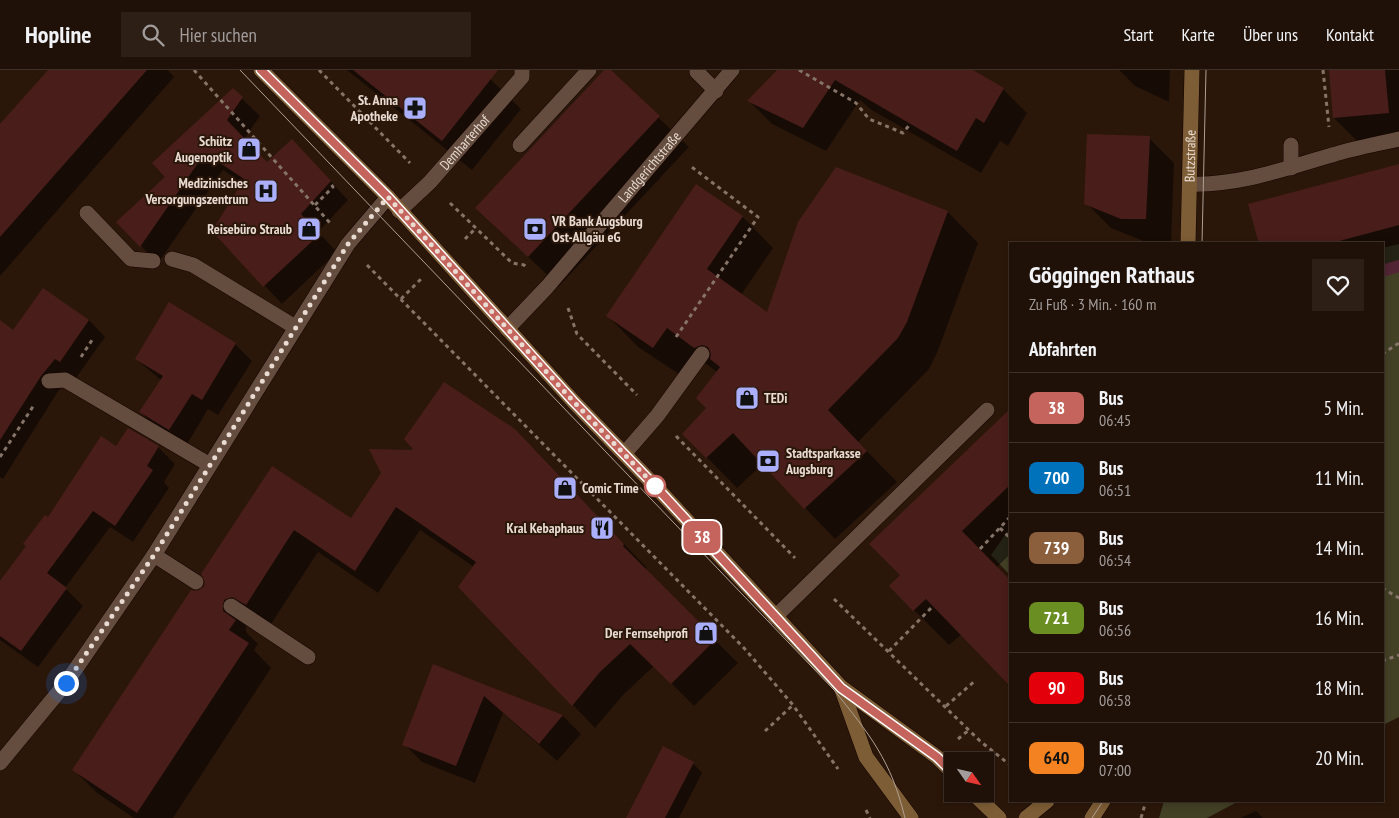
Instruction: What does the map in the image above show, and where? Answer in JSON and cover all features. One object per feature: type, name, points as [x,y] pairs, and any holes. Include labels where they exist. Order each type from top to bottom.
[{"type":"street","points":[[261,70],[388,197],[507,329],[841,688],[944,764]]},
{"type":"street","name":"Demharterhof","points":[[399,210],[430,182],[522,77],[522,70]]},
{"type":"street","points":[[520,145],[589,70]]},
{"type":"street","name":"Landgerichtstraße","points":[[507,329],[547,287],[732,70]]},
{"type":"street","name":"Butzstraße","points":[[1188,242],[1192,70]]},
{"type":"street","points":[[697,72],[716,91]]},
{"type":"street","points":[[1190,184],[1218,184],[1291,168],[1332,155],[1399,139]]},
{"type":"street","points":[[1291,145],[1291,168]]},
{"type":"street","points":[[0,763],[66,683],[154,555],[348,244],[388,197]]},
{"type":"street","points":[[87,213],[131,259],[153,261]]},
{"type":"street","points":[[172,259],[192,265],[295,327]]},
{"type":"street","points":[[624,454],[657,416],[702,354]]},
{"type":"street","points":[[50,381],[64,380],[210,465]]},
{"type":"street","points":[[775,616],[987,410]]},
{"type":"street","points":[[154,555],[196,582]]},
{"type":"street","points":[[231,606],[308,657]]},
{"type":"street","points":[[841,688],[866,757],[910,818]]},
{"type":"street","points":[[982,802],[999,818]]},
{"type":"street","points":[[1026,818],[1046,802]]},
{"type":"street","points":[[1092,818],[1102,802]]},
{"type":"path","points":[[194,70],[348,244],[744,648],[793,705],[821,745]]},
{"type":"path","points":[[319,70],[512,263],[524,264],[570,310],[577,334],[814,578],[980,741],[1009,764]]},
{"type":"path","points":[[799,70],[856,103],[869,119],[903,133],[910,124]]},
{"type":"path","points":[[1323,70],[1332,155]]},
{"type":"path","points":[[668,146],[758,217],[675,338]]},
{"type":"path","points":[[314,205],[333,187],[331,184]]},
{"type":"path","points":[[1384,353],[1399,343]]},
{"type":"path","points":[[0,456],[50,381]]},
{"type":"path","points":[[636,395],[642,387]]},
{"type":"path","points":[[980,549],[1009,518]]},
{"type":"path","points":[[1000,528],[1009,537]]},
{"type":"path","points":[[1384,589],[1399,598]]},
{"type":"path","points":[[889,651],[933,606]]},
{"type":"path","points":[[1384,659],[1399,655]]},
{"type":"path","points":[[946,706],[976,680]]},
{"type":"path","points":[[765,731],[793,705]]},
{"type":"path","points":[[1141,818],[1146,802]]},
{"type":"path","points":[[864,807],[870,818]]},
{"type":"shaded area","points":[[1399,244],[1399,717],[1384,724],[1384,248]]},
{"type":"shaded area","points":[[1009,529],[1009,574],[991,555]]},
{"type":"shaded area","points":[[1164,802],[1237,802],[1207,818],[1159,818]]},
{"type":"building","points":[[48,70],[147,70],[0,237],[0,124]]},
{"type":"building","points":[[353,70],[498,70],[442,141]]},
{"type":"building","points":[[604,70],[611,70],[660,116],[528,257],[475,208]]},
{"type":"building","points":[[777,70],[973,70],[1004,88],[984,123],[976,118],[957,151],[835,80],[803,128],[747,101]]},
{"type":"building","points":[[1329,70],[1385,70],[1389,113],[1333,118]]},
{"type":"building","points":[[233,88],[243,97],[227,120],[267,162],[292,139],[331,181],[301,214],[320,234],[263,287],[212,231],[244,179],[205,153],[140,247],[116,222],[165,177],[152,163]]},
{"type":"building","points":[[1087,134],[1150,136],[1146,219],[1121,219],[1084,204]]},
{"type":"building","points":[[1399,164],[1399,225],[1335,242],[1258,242],[1248,204]]},
{"type":"building","points":[[836,167],[948,211],[907,322],[898,338],[828,410],[867,451],[804,509],[733,433],[706,458],[682,434],[706,408],[696,398],[720,367],[710,359],[711,354],[708,347],[702,345],[694,348],[667,328],[653,348],[606,316],[696,184],[743,216],[707,269],[767,312],[798,222]]},
{"type":"building","points":[[43,288],[89,320],[60,362],[55,359],[41,376],[0,440],[0,320],[13,330]]},
{"type":"building","points":[[169,302],[236,343],[202,400],[192,394],[169,430],[139,412],[163,376],[135,359]]},
{"type":"building","points":[[444,382],[515,429],[624,544],[623,546],[716,639],[671,684],[630,644],[600,672],[572,706],[458,587],[476,562],[396,507],[355,571],[294,530],[246,605],[232,597],[224,600],[223,611],[236,620],[229,630],[249,643],[137,813],[72,770],[191,590],[196,591],[204,587],[205,582],[201,574],[272,466],[351,518],[381,473],[369,449],[413,449],[404,439]]},
{"type":"building","points":[[1009,410],[1009,486],[962,531],[1009,579],[1009,685],[926,599],[913,611],[889,586],[900,575],[869,544]]},
{"type":"building","points":[[128,428],[159,446],[147,466],[153,470],[115,526],[93,511],[47,573],[67,588],[21,651],[0,636],[0,581],[26,546],[23,544],[45,515],[48,517],[101,436],[116,446]]},
{"type":"building","points":[[433,664],[563,715],[539,744],[484,696],[456,766],[402,745]]},
{"type":"building","points":[[663,746],[694,762],[665,818],[626,818]]},
{"type":"waterway","points":[[1384,270],[1399,266]]},
{"type":"tram line","points":[[240,70],[834,690],[878,749],[893,780],[905,818]]},
{"type":"tram line","points":[[1202,242],[1206,70]]},
{"type":"tram line","points":[[1092,818],[1102,802]]},
{"type":"bus line","name":"38","points":[[261,70],[388,197],[573,401],[656,487],[841,688],[944,764]]},
{"type":"place","name":"St. Anna Apotheke","points":[[415,108]]},
{"type":"place","name":"Schütz Augenoptik","points":[[249,149]]},
{"type":"place","name":"Medizinisches Versorgungszentrum","points":[[266,191]]},
{"type":"place","name":"Reisebüro Straub","points":[[309,229]]},
{"type":"place","name":"VR Bank Augsburg Ost-Allgäu eG","points":[[535,229]]},
{"type":"place","name":"TEDi","points":[[747,398]]},
{"type":"place","name":"Stadtsparkasse Augsburg","points":[[768,461]]},
{"type":"place","name":"Comic Time","points":[[565,488]]},
{"type":"place","name":"Kral Kebaphaus","points":[[602,528]]},
{"type":"place","name":"Der Fernsehprofi","points":[[706,633]]},
{"type":"route","points":[[66,683],[154,555],[348,244],[388,197],[573,401],[655,486]]}]
